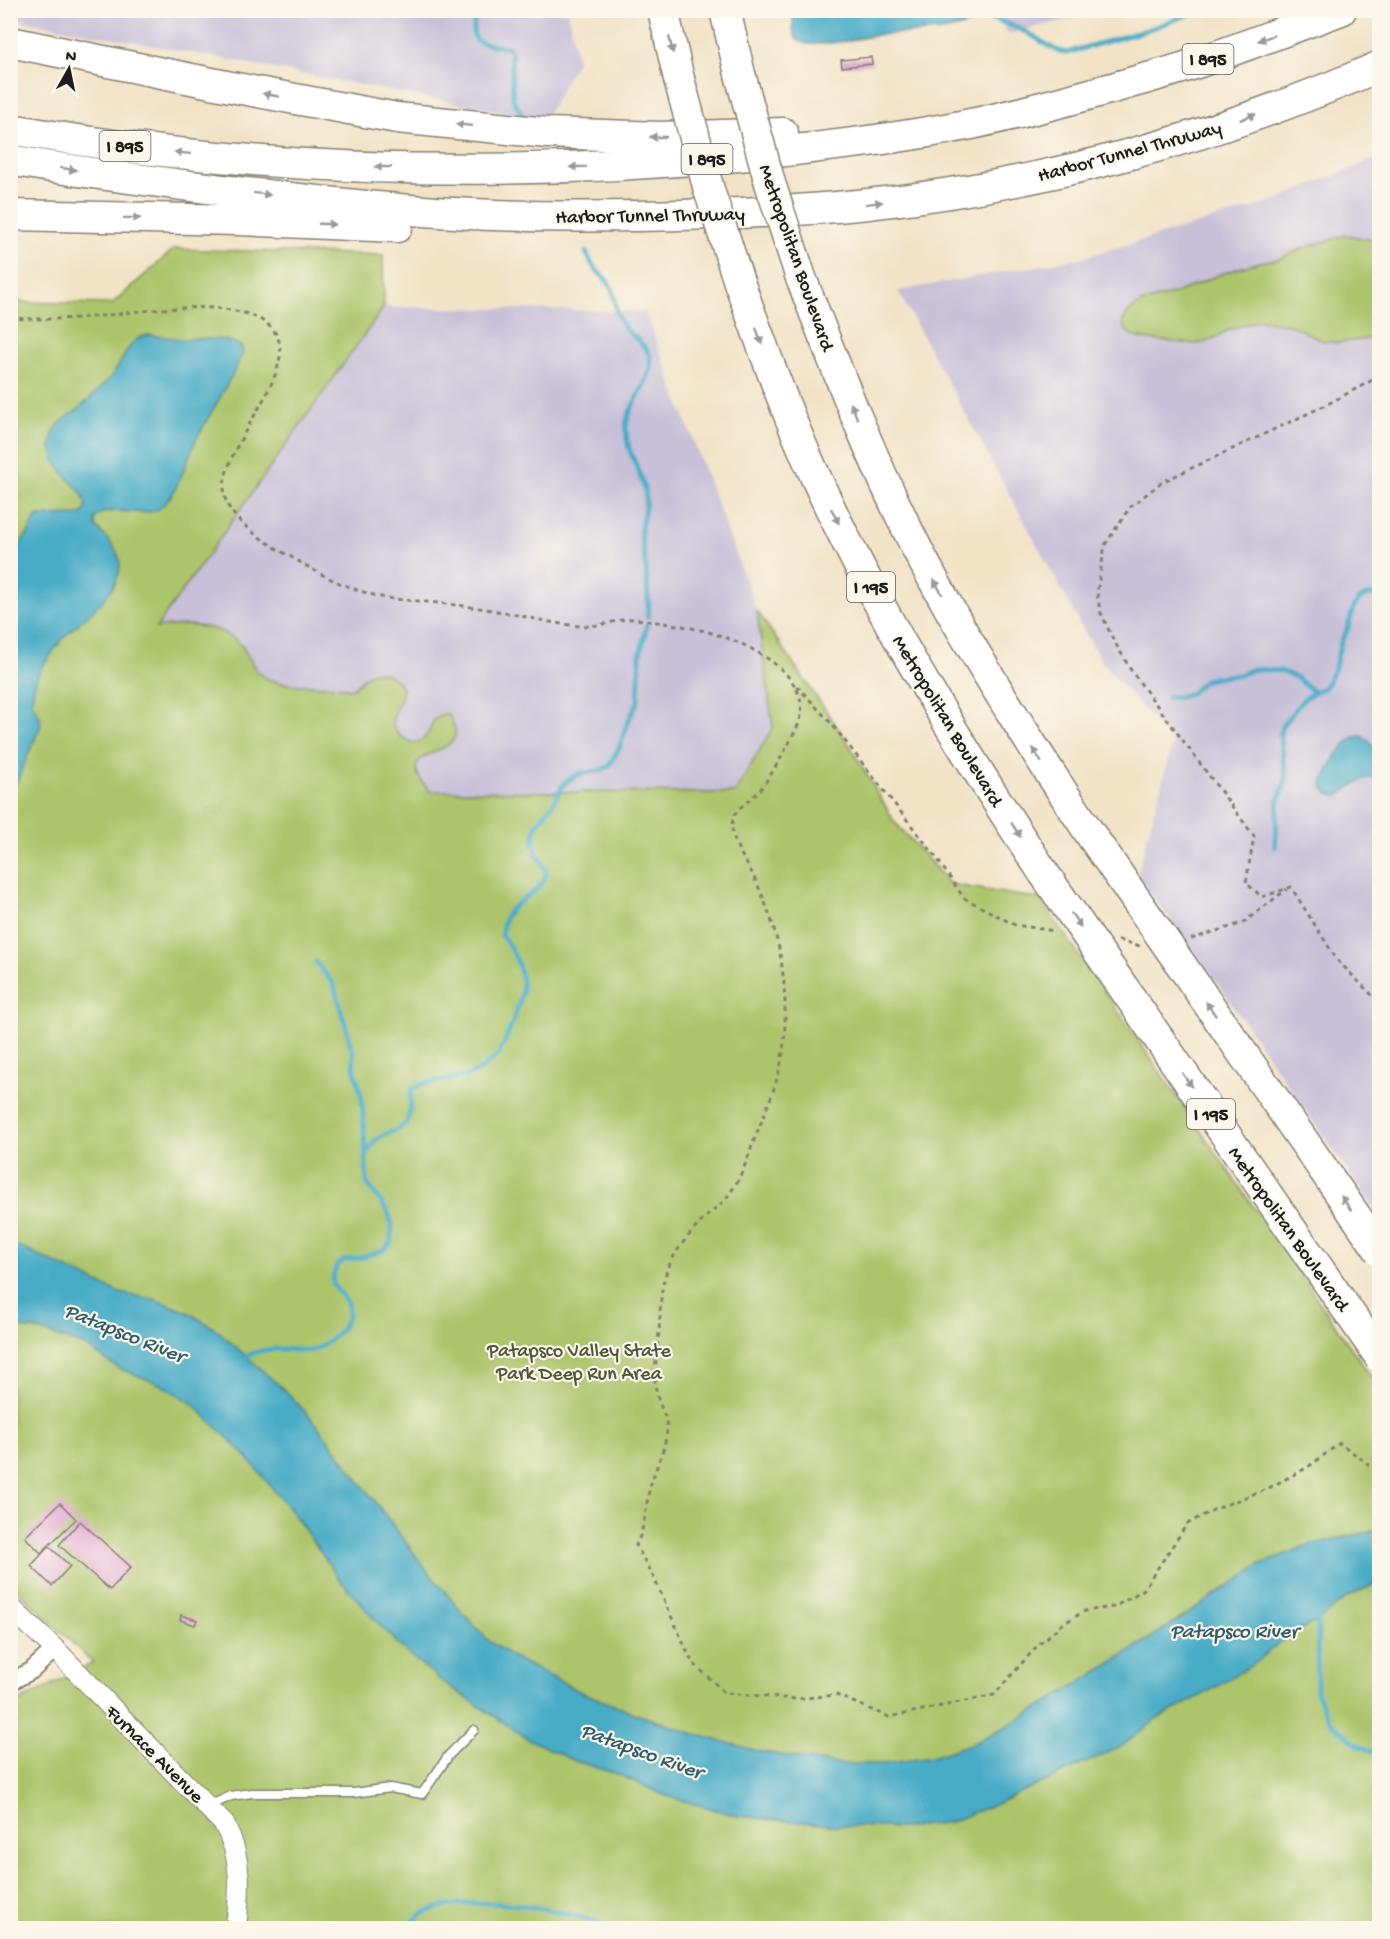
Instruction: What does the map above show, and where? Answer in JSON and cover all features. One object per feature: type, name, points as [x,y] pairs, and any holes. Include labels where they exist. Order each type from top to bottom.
[{"type":"highway","name":"Metropolitan Boulevard","points":[[663,10],[709,190],[739,282],[778,387],[817,480],[869,585],[937,705],[1043,872],[1380,1357]]},
{"type":"highway","name":"Metropolitan Boulevard","points":[[725,10],[770,183],[801,278],[875,460],[926,566],[990,678],[1093,838],[1380,1251]]},
{"type":"highway","name":"I 895","points":[[10,129],[191,154],[336,166],[583,167],[673,162],[869,142],[972,124],[1072,99],[1191,65],[1341,10]]},
{"type":"highway","points":[[10,42],[397,118],[548,133],[660,137],[811,132],[933,114],[1072,99]]},
{"type":"highway","name":"Harbor Tunnel Thruway","points":[[10,160],[99,174],[268,195],[453,213],[520,216],[680,215],[816,208],[922,197],[982,187],[1108,159],[1173,142],[1297,99],[1380,66]]},
{"type":"highway","points":[[10,216],[454,228],[520,216]]},
{"type":"street","name":"Furnace Avenue","points":[[10,1607],[55,1649],[224,1824],[237,1853],[240,1891],[236,1929]]},
{"type":"street","points":[[10,1682],[32,1671],[55,1649]]},
{"type":"lane","points":[[209,1807],[231,1796],[252,1793],[354,1793],[390,1788],[422,1794],[449,1755],[474,1730]]},
{"type":"path","points":[[10,318],[72,318],[132,311],[188,308],[231,311],[254,316],[266,322],[274,330],[279,342],[280,358],[277,374],[225,472],[225,497],[230,508],[245,525],[332,580],[378,596],[469,607],[534,617],[561,624],[605,625],[625,620],[641,620],[705,630],[758,652],[778,666],[799,693],[802,704],[801,717],[765,784],[734,818],[733,832],[739,851],[766,905],[784,964],[786,1023],[782,1064],[771,1101],[737,1182],[728,1198],[686,1237],[665,1276],[654,1370],[655,1389],[666,1420],[667,1432],[646,1503],[646,1519],[636,1545],[653,1576],[692,1662],[725,1693],[796,1699],[836,1695],[889,1717],[994,1695],[1037,1646],[1061,1625],[1085,1611],[1114,1607],[1143,1590],[1187,1524],[1213,1510],[1269,1488],[1308,1467],[1340,1443],[1376,1470],[1380,1469]]},
{"type":"path","points":[[1380,376],[1326,405],[1162,482],[1130,507],[1106,544],[1097,592],[1100,611],[1132,672],[1254,836],[1246,883],[1262,897],[1291,886],[1337,960],[1380,1003]]},
{"type":"shaded area","points":[[26,10],[568,11],[577,61],[544,120],[14,19]]},
{"type":"shaded area","points":[[991,11],[1102,11],[1009,34]]},
{"type":"shaded area","points":[[1379,157],[1379,1216],[1210,973],[1137,875],[1173,742],[1100,660],[898,291],[1085,257],[1266,204]]},
{"type":"shaded area","points":[[384,307],[645,311],[757,611],[773,727],[736,793],[322,791],[136,656]]},
{"type":"green space","points":[[1346,235],[1379,241],[1379,333],[1367,339],[1337,343],[1323,341],[1289,324],[1259,320],[1231,329],[1206,342],[1195,344],[1142,339],[1131,335],[1125,329],[1123,321],[1129,312],[1141,303],[1176,293],[1221,274],[1259,262],[1279,259],[1304,248]]},
{"type":"green space","name":"Patapsco Valley State Park Deep Run Area","points":[[174,249],[383,255],[384,307],[156,628],[191,626],[215,629],[235,640],[243,648],[259,673],[278,682],[351,689],[372,672],[390,676],[402,687],[393,718],[394,728],[401,736],[413,743],[421,741],[429,732],[434,720],[441,715],[448,714],[455,728],[454,737],[449,744],[423,758],[418,764],[418,775],[430,791],[735,793],[773,727],[757,611],[849,744],[894,821],[950,884],[1040,899],[1379,1388],[1379,1928],[11,1928],[11,1706],[93,1663],[11,1584],[11,302],[112,304]]},
{"type":"water","points":[[793,11],[980,11],[979,19],[952,29],[878,35],[819,44],[800,41],[794,34],[793,25]]},
{"type":"water","points":[[149,335],[228,341],[242,347],[243,353],[197,438],[177,487],[163,505],[149,512],[116,511],[101,514],[95,518],[95,526],[117,553],[120,564],[118,576],[106,597],[69,632],[38,674],[31,702],[40,716],[41,725],[11,795],[11,557],[39,516],[81,515],[86,508],[81,493],[63,473],[53,456],[51,446],[53,434],[59,424],[109,379],[132,344]]},
{"type":"water","points":[[1361,735],[1379,750],[1379,780],[1368,778],[1337,796],[1329,794],[1322,785],[1323,780],[1348,741]]},
{"type":"water","name":"Patapsco River","points":[[11,1243],[120,1293],[154,1299],[188,1312],[217,1330],[290,1395],[318,1426],[423,1565],[489,1641],[513,1657],[583,1693],[698,1735],[762,1752],[839,1764],[883,1764],[932,1757],[976,1742],[1097,1672],[1261,1564],[1308,1545],[1379,1530],[1379,1582],[1348,1597],[1318,1621],[1288,1635],[1257,1662],[1206,1693],[1160,1717],[1122,1746],[998,1803],[950,1822],[904,1828],[831,1825],[738,1816],[666,1796],[620,1775],[575,1761],[530,1740],[447,1685],[407,1653],[376,1621],[340,1580],[295,1516],[246,1456],[192,1403],[162,1385],[118,1368],[85,1346],[38,1330],[11,1327]]},
{"type":"building","points":[[871,57],[872,64],[842,67],[841,60]]},
{"type":"building","points":[[60,1503],[76,1519],[41,1553],[25,1537]]},
{"type":"building","points":[[80,1521],[131,1567],[110,1590],[59,1545]]},
{"type":"building","points":[[49,1546],[70,1566],[52,1586],[31,1566]]},
{"type":"building","points":[[181,1615],[197,1620],[195,1625],[180,1620]]},
{"type":"waterway","points":[[476,10],[473,32],[476,40],[489,45],[508,47],[511,52],[513,99],[526,121]]},
{"type":"waterway","points":[[980,15],[1014,26],[1066,53],[1144,31],[1201,10]]},
{"type":"waterway","points":[[586,252],[592,265],[612,289],[617,314],[622,324],[647,349],[651,363],[646,381],[627,420],[626,430],[628,446],[646,496],[641,531],[647,577],[648,617]]},
{"type":"waterway","points":[[1275,847],[1278,802],[1286,779],[1280,734],[1282,726],[1302,701],[1324,688],[1334,670],[1341,642],[1354,607],[1359,600],[1365,596],[1380,594]]},
{"type":"waterway","points":[[366,1157],[377,1139],[401,1128],[406,1123],[412,1089],[429,1082],[475,1073],[500,1051],[522,993],[516,960],[502,936],[503,923],[514,906],[538,888],[543,881],[546,872],[533,844],[536,826],[554,802],[564,783],[579,774],[602,770],[609,766],[620,746],[638,701],[640,655],[647,625]]},
{"type":"waterway","points":[[1168,697],[1180,697],[1191,693],[1205,680],[1239,675],[1253,669],[1281,671],[1297,678],[1314,692]]},
{"type":"waterway","points":[[242,1359],[267,1350],[309,1351],[330,1340],[342,1328],[348,1313],[346,1300],[334,1286],[337,1265],[345,1260],[364,1257],[384,1250],[391,1242],[392,1225],[388,1212],[367,1183],[361,1094],[354,1067],[353,1052],[334,985],[316,962]]},
{"type":"waterway","points":[[1318,1615],[1317,1694],[1330,1722],[1359,1746],[1380,1754]]},
{"type":"waterway","points":[[407,1928],[428,1911],[474,1903],[512,1904],[550,1910],[612,1928]]}]
